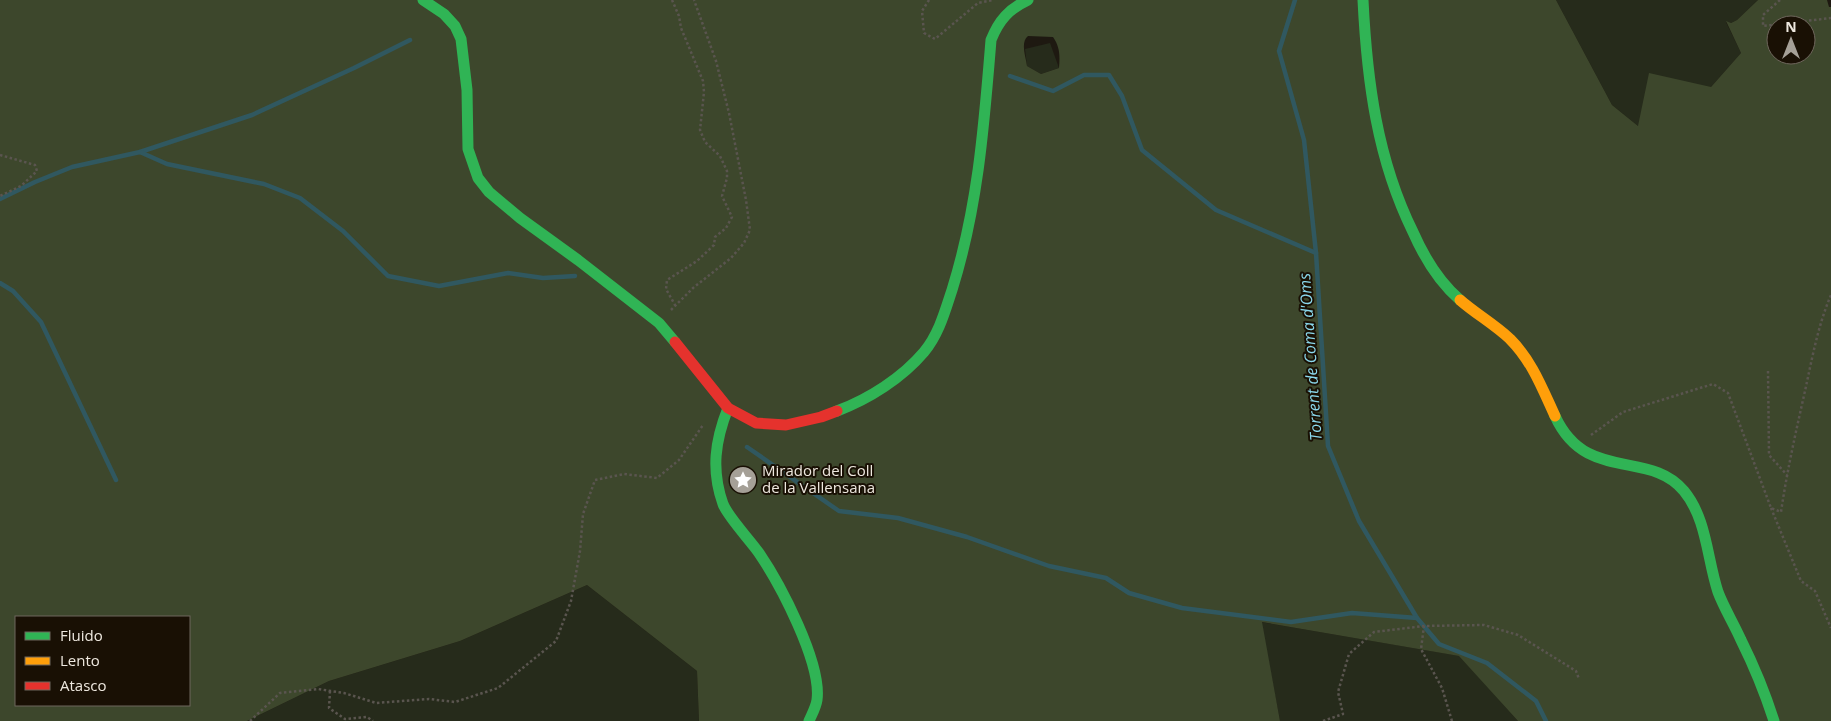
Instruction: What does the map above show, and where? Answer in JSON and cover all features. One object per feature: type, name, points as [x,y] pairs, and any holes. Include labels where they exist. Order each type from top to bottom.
[{"type":"street","points":[[423,0],[444,14],[455,26],[461,39],[467,90],[468,149],[478,178],[489,192],[520,218],[659,322],[728,408],[756,424],[786,425],[822,417],[850,406],[881,388],[897,377],[925,351],[941,324],[958,272],[974,202],[983,141],[991,40],[996,26],[1004,13],[1028,0]]},
{"type":"street","points":[[1363,0],[1365,52],[1370,100],[1377,135],[1392,182],[1412,233],[1429,263],[1448,288],[1478,316],[1513,342],[1536,372],[1556,418],[1574,444],[1587,454],[1613,464],[1668,477],[1683,490],[1693,506],[1701,527],[1718,592],[1759,678],[1774,721]]},
{"type":"street","points":[[728,408],[720,428],[715,472],[724,506],[784,591],[804,640],[816,678],[817,693],[817,700],[809,721]]},
{"type":"path","points":[[672,0],[679,16],[681,28],[703,81],[704,92],[700,130],[706,142],[720,156],[727,171],[722,196],[732,217],[726,228],[715,237],[714,245],[697,261],[667,280],[666,289],[675,305]]},
{"type":"path","points":[[659,322],[712,272],[731,258],[744,243],[750,230],[729,113],[716,61],[694,0]]},
{"type":"path","points":[[929,0],[922,11],[924,33],[935,39],[978,2],[993,0]]},
{"type":"path","points":[[1780,0],[1763,15],[1763,26],[1831,18]]},
{"type":"path","points":[[0,155],[35,165],[36,171],[21,186],[0,196]]},
{"type":"path","points":[[1771,508],[1781,512],[1808,375],[1824,312],[1831,295]]},
{"type":"path","points":[[1768,371],[1769,456],[1787,475]]},
{"type":"path","points":[[1574,444],[1623,412],[1713,384],[1728,392],[1771,508],[1801,581],[1815,591],[1831,628]]},
{"type":"path","points":[[250,721],[280,693],[318,689],[344,693],[376,703],[429,699],[455,702],[498,688],[556,641],[571,601],[580,551],[583,514],[596,480],[624,474],[657,478],[679,460],[705,422]]},
{"type":"path","points":[[1323,721],[1344,714],[1338,692],[1349,654],[1374,632],[1424,626],[1484,625],[1518,635],[1576,672],[1579,679]]},
{"type":"path","points":[[1424,626],[1421,648],[1442,688],[1452,721]]},
{"type":"path","points":[[330,691],[329,708],[345,718],[368,717],[373,721]]},
{"type":"green space","points":[[0,0],[1556,0],[1612,105],[1638,126],[1649,73],[1711,87],[1741,53],[1726,21],[1731,23],[1737,20],[1758,0],[1827,0],[1829,7],[1831,7],[1831,721],[1518,721],[1459,656],[1262,622],[1280,721],[699,721],[697,671],[587,585],[460,641],[329,681],[247,721],[0,721]],"holes":[[[1028,36],[1053,37],[1059,52],[1059,68],[1041,74],[1027,66],[1024,42]]]},
{"type":"green space","points":[[1556,0],[1758,0],[1737,20],[1731,23],[1726,22],[1741,53],[1711,87],[1638,126],[1612,105]]},
{"type":"green space","points":[[1050,43],[1059,68],[1041,74],[1027,66],[1025,49]]},
{"type":"green space","points":[[587,585],[697,671],[699,721],[247,721],[329,681],[460,641]]},
{"type":"green space","points":[[1261,622],[1460,656],[1518,721],[1280,721]]},
{"type":"waterway","name":"Torrent de Coma d'Oms","points":[[1295,0],[1279,51],[1304,140],[1316,253],[1328,446],[1359,521],[1417,618],[1439,644],[1487,663],[1536,701],[1546,721]]},
{"type":"waterway","points":[[140,152],[252,115],[410,40]]},
{"type":"waterway","points":[[1010,76],[1053,91],[1084,75],[1109,75],[1122,96],[1142,150],[1216,210],[1316,253]]},
{"type":"waterway","points":[[0,199],[72,167],[140,152],[167,164],[264,184],[300,198],[343,231],[388,276],[439,286],[508,273],[543,278],[575,276]]},
{"type":"waterway","points":[[0,283],[13,291],[41,322],[116,480]]},
{"type":"waterway","points":[[747,447],[839,511],[898,518],[967,537],[1049,566],[1106,578],[1129,593],[1182,608],[1291,622],[1352,613],[1417,618]]},
{"type":"traffic: fast","points":[[423,0],[444,14],[455,26],[461,39],[467,90],[468,149],[478,178],[489,192],[520,218],[659,323],[675,342]]},
{"type":"traffic: fast","points":[[837,411],[873,394],[895,379],[924,352],[938,330],[961,259],[974,197],[979,166],[991,40],[1005,16],[1015,7],[1028,0]]},
{"type":"traffic: fast","points":[[1363,0],[1371,90],[1382,148],[1391,176],[1422,251],[1439,277],[1460,300]]},
{"type":"traffic: fast","points":[[728,408],[720,432],[716,456],[719,491],[723,504],[734,522],[768,567],[798,624],[813,666],[817,684],[817,700],[809,721]]},
{"type":"traffic: fast","points":[[1555,416],[1568,437],[1583,450],[1600,459],[1654,471],[1670,479],[1684,491],[1692,502],[1702,527],[1718,592],[1755,670],[1774,721]]},
{"type":"traffic: slow","points":[[1460,300],[1518,347],[1536,375],[1555,416]]},
{"type":"traffic: jam","points":[[675,342],[728,408],[756,423],[786,425],[821,417],[837,411]]},
{"type":"place","name":"Mirador del Coll de la Vallensana","points":[[743,480]]}]
